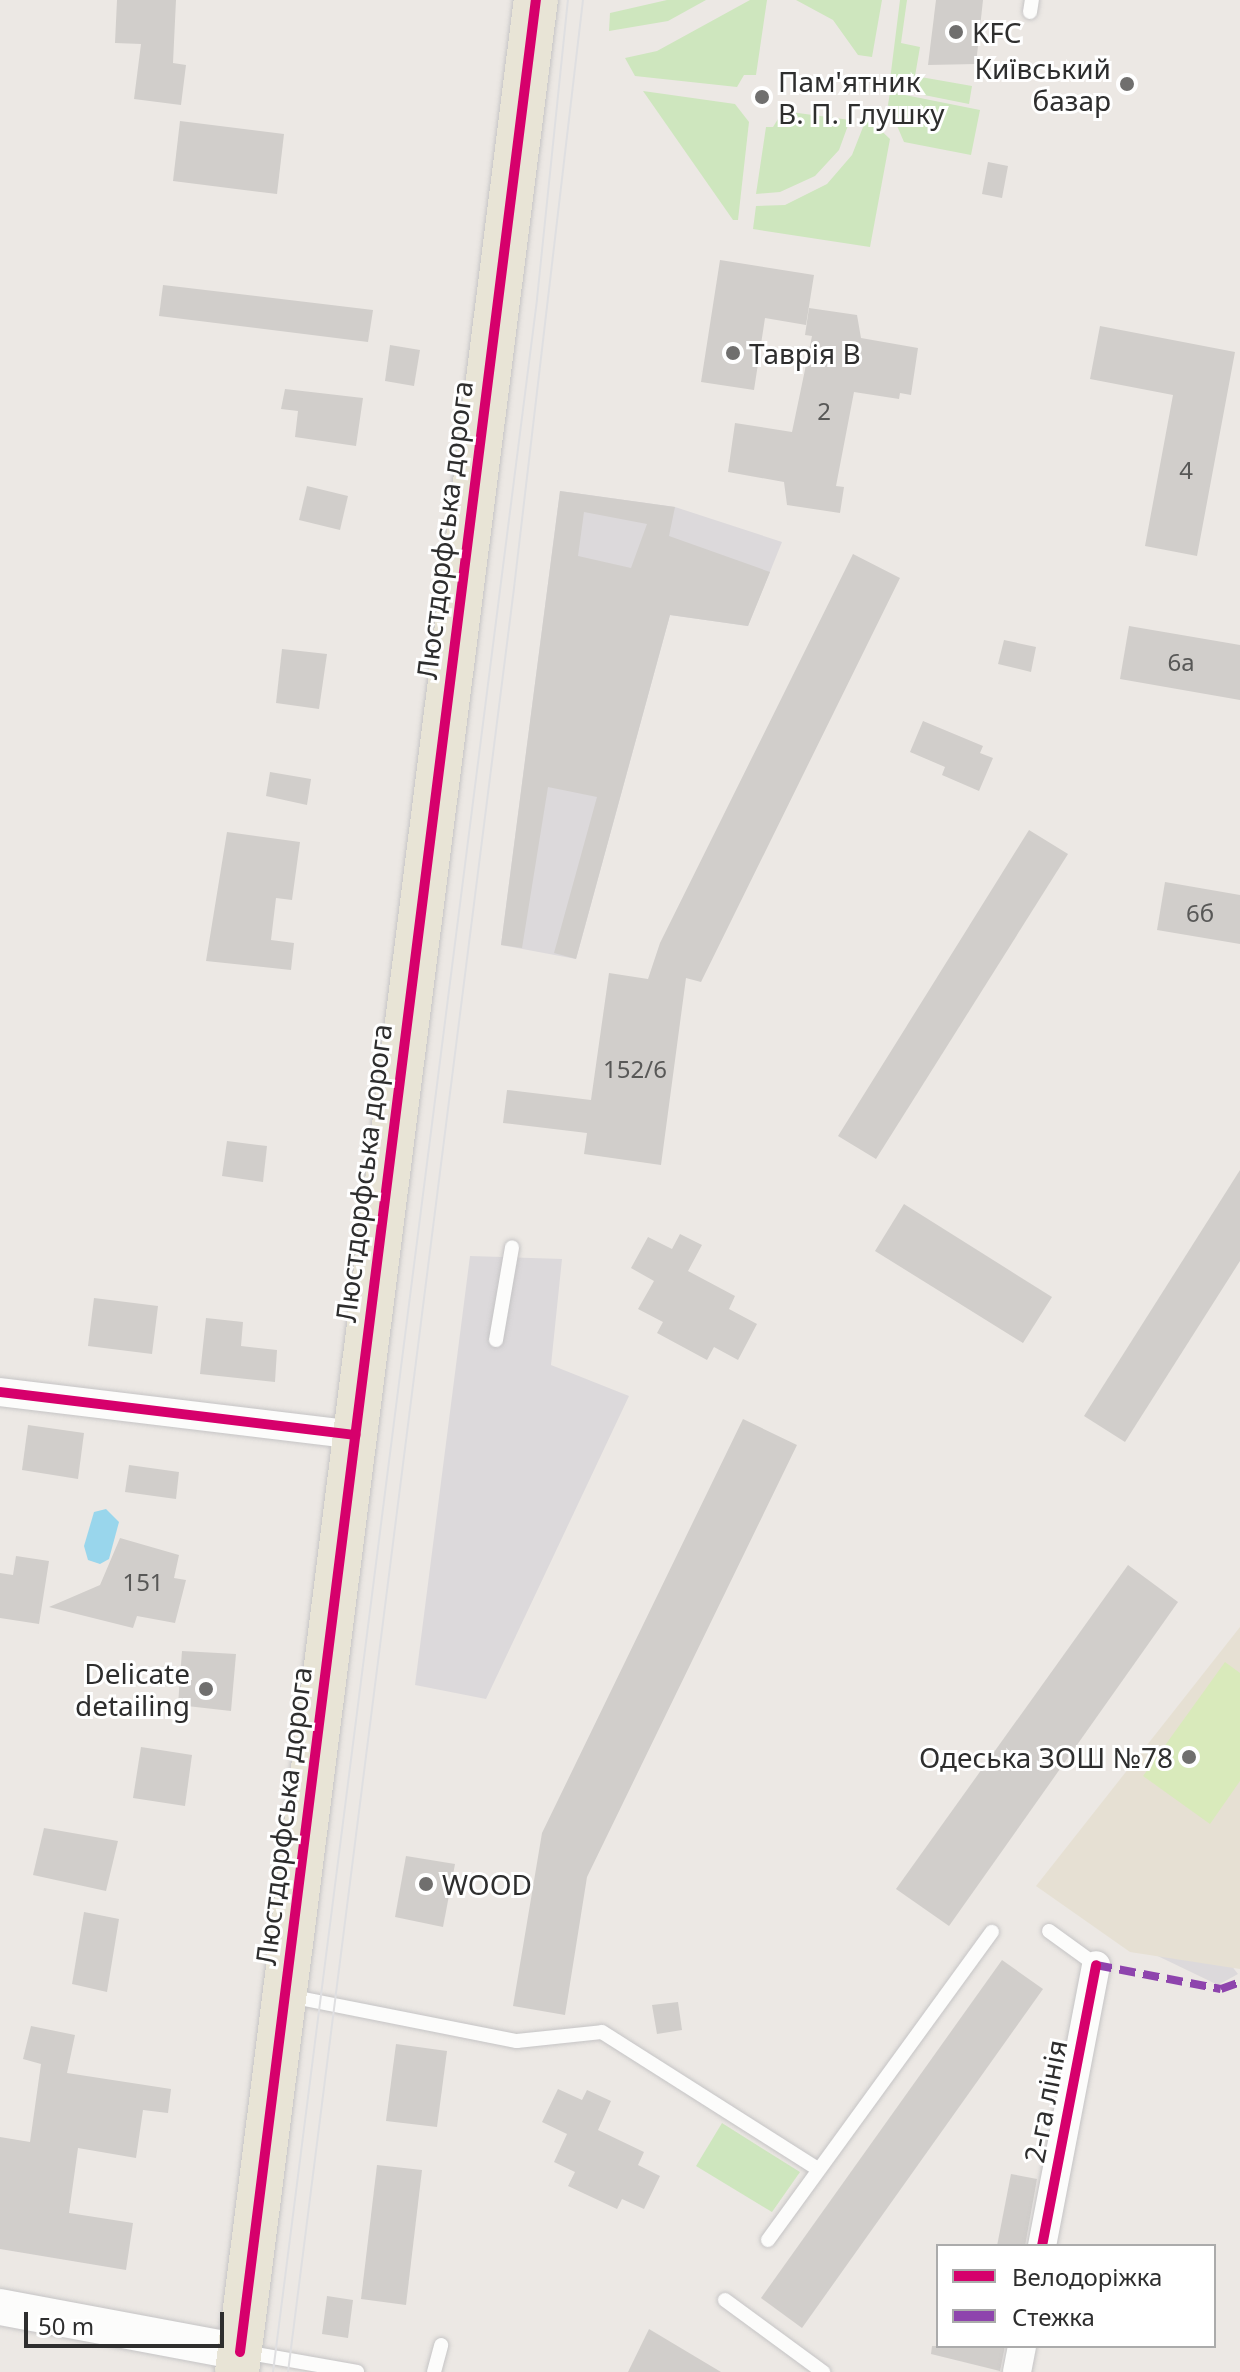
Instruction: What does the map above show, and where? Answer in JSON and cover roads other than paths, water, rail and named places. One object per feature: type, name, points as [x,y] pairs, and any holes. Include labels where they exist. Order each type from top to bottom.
[{"type":"main road","name":"Люстдорфська дорога","points":[[238,2362],[536,0]]},
{"type":"street","points":[[0,1392],[355,1435]]},
{"type":"street","name":"2-га лінія","points":[[1042,2244],[1096,1965]]},
{"type":"street","points":[[0,2307],[238,2362]]},
{"type":"street","points":[[1017,2372],[1022,2348]]},
{"type":"lane","points":[[496,1340],[512,1247]]},
{"type":"lane","points":[[1049,1931],[1096,1965]]},
{"type":"lane","points":[[768,2240],[816,2168],[992,1932]]},
{"type":"lane","points":[[285,1995],[517,2041],[602,2032],[816,2168]]},
{"type":"lane","points":[[725,2300],[823,2372]]},
{"type":"lane","points":[[434,2372],[441,2345]]},
{"type":"lane","points":[[238,2362],[357,2372]]},
{"type":"water","points":[[106,1509],[119,1522],[109,1559],[100,1564],[88,1560],[84,1546],[94,1512]]},
{"type":"tram line","points":[[273,2372],[537,299],[568,0]]},
{"type":"tram line","points":[[288,2372],[514,588],[583,0]]},
{"type":"place","name":"KFC","points":[[956,32]]},
{"type":"place","name":"Київський базар","points":[[1127,84]]},
{"type":"place","name":"Пам'ятник В. П. Глушку","points":[[762,97]]},
{"type":"place","name":"Таврія В","points":[[733,353]]},
{"type":"place","name":"Delicate detailing","points":[[206,1689]]},
{"type":"place","name":"Одеська ЗОШ №78","points":[[1189,1757]]},
{"type":"place","name":"WOOD","points":[[426,1884]]}]
